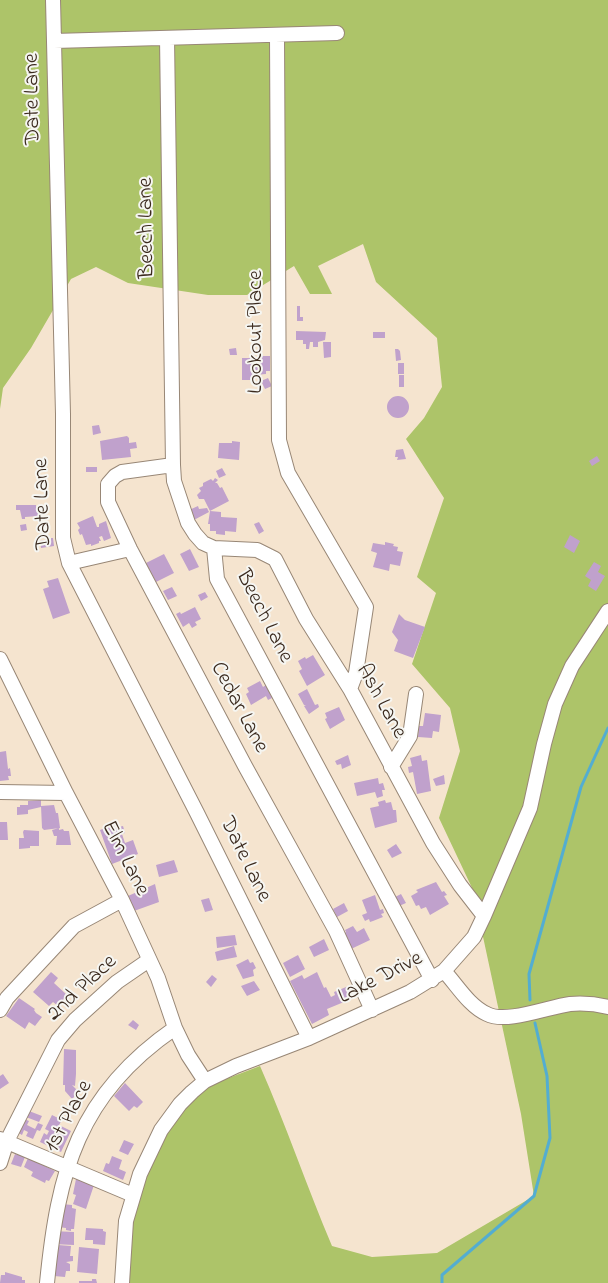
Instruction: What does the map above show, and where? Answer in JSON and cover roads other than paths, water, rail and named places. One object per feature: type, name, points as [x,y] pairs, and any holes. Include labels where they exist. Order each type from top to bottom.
[{"type":"street","name":"Date Lane","points":[[53,0],[63,414],[63,538],[69,563],[197,813],[309,1038]]},
{"type":"street","points":[[54,40],[337,34]]},
{"type":"street","name":"Lookout Place","points":[[276,36],[279,440],[288,473],[366,607],[356,673],[350,689]]},
{"type":"street","name":"Beech Lane","points":[[167,38],[174,481],[188,523],[203,543],[214,548],[217,578],[432,980]]},
{"type":"street","name":"Cedar Lane","points":[[173,465],[122,472],[115,476],[108,484],[108,502],[130,549],[245,766],[336,930],[372,1010]]},
{"type":"street","name":"Ash Lane","points":[[214,548],[256,550],[275,559],[306,619],[350,689],[433,843],[460,885],[484,916]]},
{"type":"street","points":[[69,563],[130,549]]},
{"type":"street","name":"Lake Drive","points":[[122,1283],[126,1220],[133,1195],[140,1174],[161,1130],[180,1104],[205,1081],[236,1066],[309,1038],[372,1010],[432,980],[444,971],[474,937],[530,808],[555,704],[572,666],[608,611]]},
{"type":"street","name":"Elm Lane","points":[[0,659],[66,793],[122,900],[158,978],[175,1028],[188,1055],[205,1081]]},
{"type":"street","points":[[391,767],[410,736],[416,694]]},
{"type":"street","points":[[0,792],[66,793]]},
{"type":"street","points":[[0,1010],[7,998],[74,926],[122,900]]},
{"type":"street","name":"2nd Place","points":[[0,1163],[3,1140],[58,1040],[75,1020],[116,982],[149,960]]},
{"type":"street","points":[[444,971],[478,1009],[493,1017],[505,1018],[569,1004],[597,1004],[608,1007]]},
{"type":"street","name":"1st Place","points":[[47,1283],[52,1232],[67,1167],[92,1111],[118,1076],[155,1042],[175,1028]]},
{"type":"street","points":[[3,1140],[133,1195]]},
{"type":"waterway","points":[[530,1000],[529,974],[581,787],[608,728]]},
{"type":"waterway","points":[[442,1283],[442,1275],[534,1196],[550,1138],[547,1076],[535,1023]]}]
